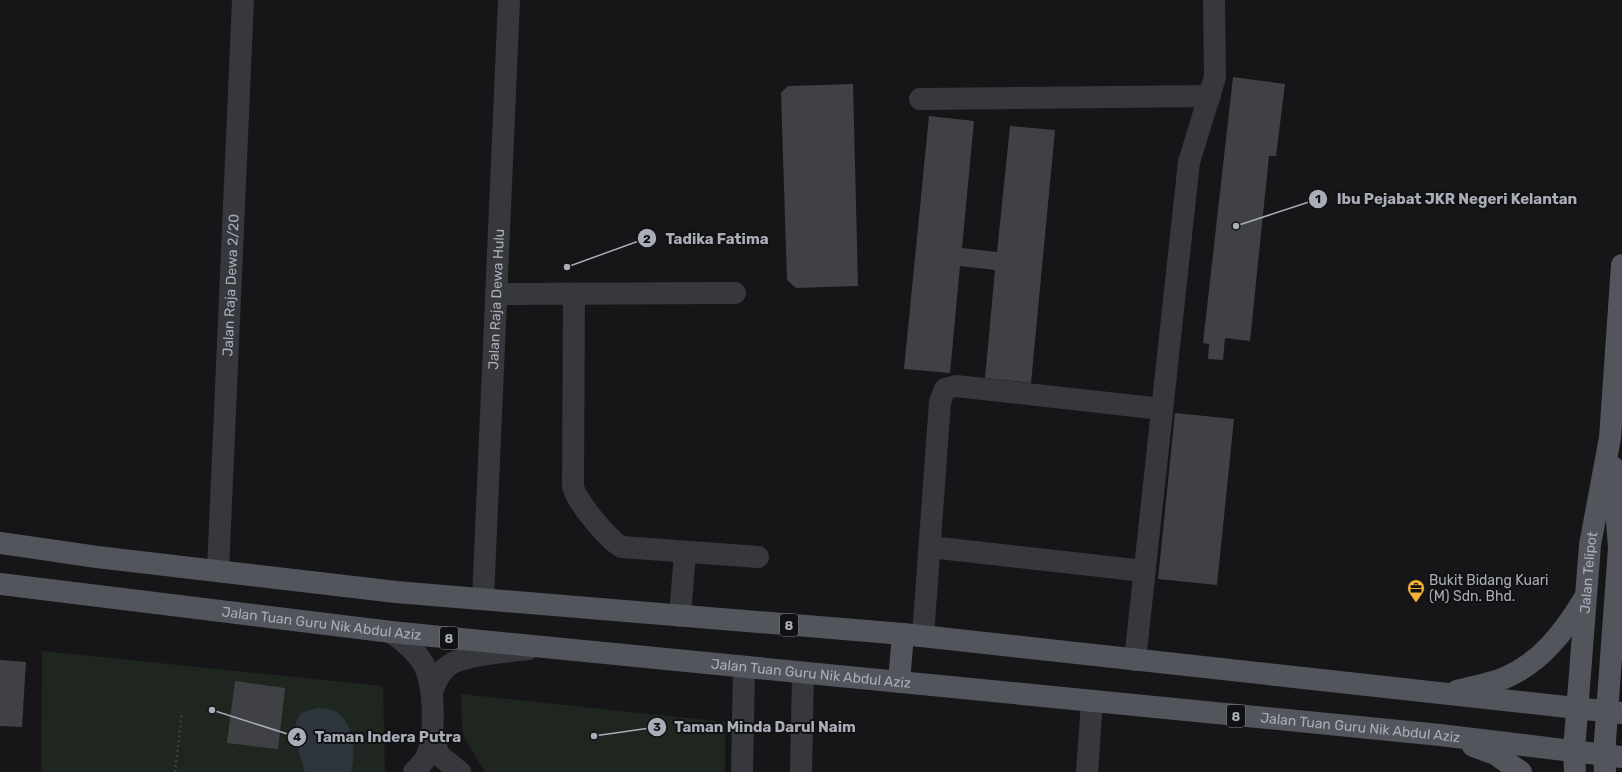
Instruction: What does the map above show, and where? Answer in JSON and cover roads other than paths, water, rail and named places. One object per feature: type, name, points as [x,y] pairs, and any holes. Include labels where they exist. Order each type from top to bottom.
[{"type":"main road","name":"Jalan Telipot","points":[[1575,772],[1574,750],[1590,545],[1610,438],[1621,308],[1622,265]]},
{"type":"main road","name":"Jalan Telipot","points":[[1610,438],[1619,548],[1619,606],[1610,761]]},
{"type":"main road","name":"8","points":[[0,543],[396,592],[913,635],[1614,712]]},
{"type":"main road","name":"Jalan Tuan Guru Nik Abdul Aziz","points":[[0,584],[391,632],[744,668],[1440,735],[1574,750],[1610,761]]},
{"type":"main road","points":[[1444,694],[1502,679],[1538,658],[1553,644],[1569,624],[1586,596]]},
{"type":"main road","points":[[899,682],[913,635]]},
{"type":"main road","points":[[1440,735],[1495,754],[1521,772]]},
{"type":"street","name":"Jalan Raja Dewa 2/20","points":[[218,571],[243,0]]},
{"type":"street","name":"Jalan Raja Dewa Hulu","points":[[482,599],[509,0]]},
{"type":"street","points":[[1135,660],[1189,162],[1215,77],[1214,0]]},
{"type":"street","points":[[920,99],[1210,96]]},
{"type":"street","points":[[496,294],[735,294]]},
{"type":"street","points":[[574,294],[573,490],[577,499],[617,545],[627,548],[758,557]]},
{"type":"street","points":[[913,635],[930,547],[940,402],[945,389],[956,386],[1162,409]]},
{"type":"street","points":[[930,547],[1144,571]]},
{"type":"street","points":[[680,616],[685,552]]},
{"type":"street","points":[[391,632],[418,656],[425,667],[432,691],[432,734],[427,756],[414,772]]},
{"type":"street","points":[[432,691],[443,671],[451,664],[463,659],[538,647]]},
{"type":"street","points":[[742,772],[744,668]]},
{"type":"street","points":[[801,772],[803,673]]},
{"type":"street","points":[[1087,772],[1092,702]]},
{"type":"street","points":[[432,734],[439,756],[460,772]]},
{"type":"place","name":"Ibu Pejabat JKR Negeri Kelantan","points":[[1236,226]]},
{"type":"place","name":"Tadika Fatima","points":[[567,267]]},
{"type":"place","name":"Bukit Bidang Kuari (M) Sdn. Bhd.","points":[[1416,603]]},
{"type":"place","name":"Taman Indera Putra","points":[[212,710]]},
{"type":"place","name":"Taman Minda Darul Naim","points":[[594,736]]}]
